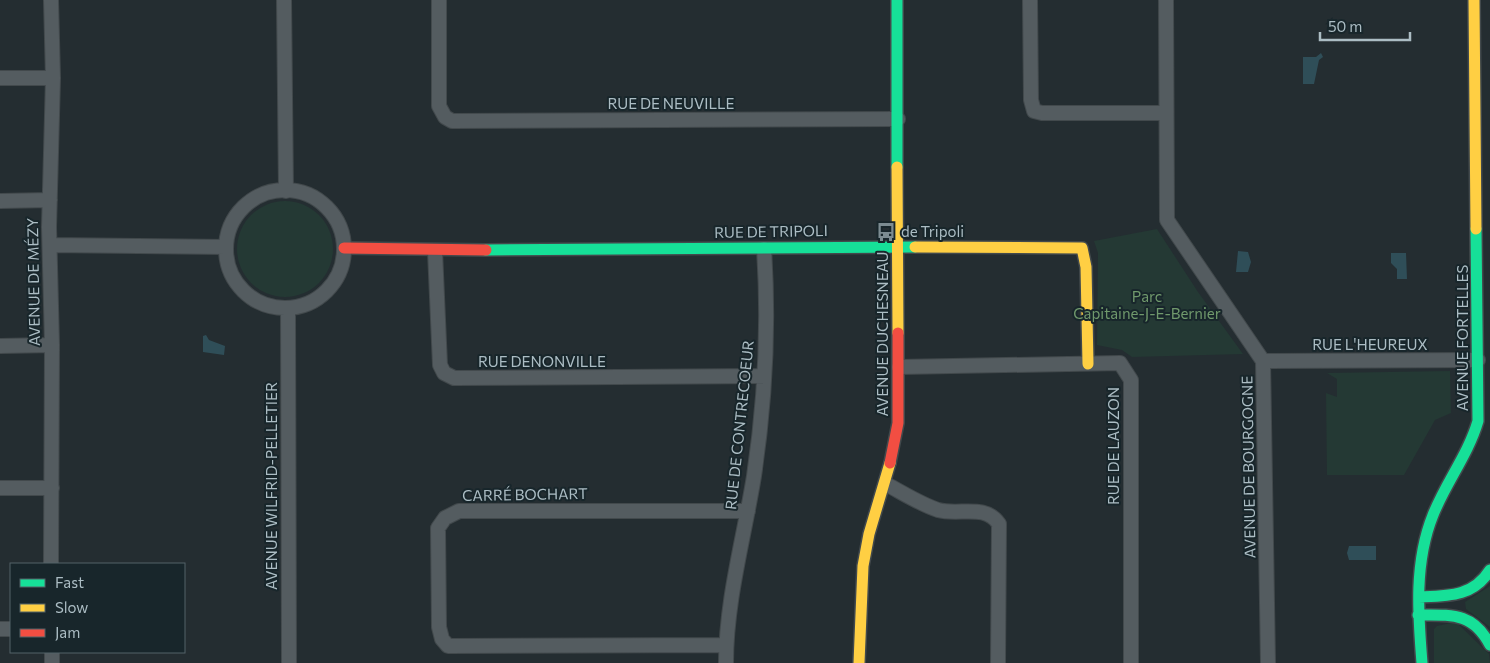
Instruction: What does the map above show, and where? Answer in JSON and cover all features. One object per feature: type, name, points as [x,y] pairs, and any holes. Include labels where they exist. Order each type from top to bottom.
[{"type":"main road","name":"AVENUE DUCHESNEAU","points":[[859,663],[860,578],[869,534],[886,484],[896,443],[900,367],[897,0]]},
{"type":"main road","name":"AVENUE FORTELLES","points":[[1422,663],[1418,615],[1421,558],[1433,516],[1474,438],[1478,421],[1474,0]]},
{"type":"main road","name":"RUE DE TRIPOLI","points":[[344,248],[435,251],[1082,248],[1086,267],[1088,364]]},
{"type":"main road","points":[[1419,597],[1457,597],[1475,588],[1490,570]]},
{"type":"main road","points":[[1418,615],[1455,614],[1465,618],[1475,623],[1486,634],[1490,645]]},
{"type":"street","name":"AVENUE DE MÉZY","points":[[51,0],[53,78],[50,200],[52,345],[51,563]]},
{"type":"street","points":[[284,0],[286,191]]},
{"type":"street","name":"RUE DE NEUVILLE","points":[[439,0],[439,106],[445,116],[452,121],[898,119]]},
{"type":"street","points":[[1030,0],[1031,100],[1034,111],[1042,113],[1166,113]]},
{"type":"street","name":"AVENUE DE BOURGOGNE","points":[[1166,0],[1166,220],[1263,361],[1268,663]]},
{"type":"street","points":[[0,78],[53,78]]},
{"type":"street","points":[[286,191],[302,192],[319,200],[332,213],[341,229],[344,248],[341,266],[333,283],[320,296],[304,305],[288,309],[267,305],[250,296],[236,283],[228,266],[226,247],[229,229],[237,213],[250,201],[266,192],[286,191]]},
{"type":"street","points":[[0,201],[50,200]]},
{"type":"street","points":[[50,245],[226,247]]},
{"type":"street","name":"RUE DE CONTRECOEUR","points":[[726,663],[726,645],[754,474],[764,376],[766,325],[764,249]]},
{"type":"street","name":"RUE DENONVILLE","points":[[435,251],[440,365],[444,373],[454,378],[764,376]]},
{"type":"street","name":"AVENUE WILFRID-PELLETIER","points":[[288,309],[289,663]]},
{"type":"street","points":[[0,346],[52,345]]},
{"type":"street","name":"RUE L'HEUREUX","points":[[1263,361],[1478,360]]},
{"type":"street","name":"RUE DE LAUZON","points":[[900,367],[1120,363],[1131,380],[1131,663]]},
{"type":"street","points":[[886,484],[938,510],[985,512],[994,516],[999,524],[998,663]]},
{"type":"street","points":[[0,488],[52,488]]},
{"type":"street","name":"CARRÉ BOCHART","points":[[726,645],[448,646],[442,639],[439,627],[438,528],[446,518],[459,511],[748,511]]},
{"type":"green space","points":[[285,201],[303,205],[319,215],[329,231],[333,249],[329,267],[319,283],[303,293],[285,297],[267,293],[251,283],[241,267],[237,249],[241,231],[251,215],[267,205]]},
{"type":"green space","name":"Parc Capitaine-J-E-Bernier","points":[[1157,229],[1198,292],[1243,354],[1132,357],[1122,350],[1097,345],[1098,253],[1094,241]]},
{"type":"green space","points":[[1450,371],[1451,413],[1435,420],[1404,475],[1327,475],[1326,393],[1337,397],[1337,379],[1327,373]]},
{"type":"green space","points":[[1490,586],[1490,627],[1466,609],[1465,602]]},
{"type":"green space","points":[[1456,622],[1489,654],[1490,663],[1434,663],[1434,629],[1437,626]]},
{"type":"water","points":[[1321,53],[1323,57],[1319,60],[1314,84],[1303,84],[1303,57],[1316,57]]},
{"type":"water","points":[[1238,251],[1248,252],[1251,262],[1248,272],[1236,272]]},
{"type":"water","points":[[1391,253],[1406,253],[1407,279],[1397,279],[1397,269],[1391,263]]},
{"type":"water","points":[[206,335],[209,340],[225,346],[224,355],[203,352],[203,336]]},
{"type":"water","points":[[1349,546],[1376,546],[1376,560],[1349,560],[1347,553]]},
{"type":"traffic: fast","points":[[897,0],[897,167]]},
{"type":"traffic: fast","points":[[1422,663],[1419,626],[1419,588],[1420,570],[1427,533],[1438,503],[1469,445],[1478,421],[1476,229]]},
{"type":"traffic: fast","points":[[486,250],[915,247]]},
{"type":"traffic: fast","points":[[1419,597],[1450,595],[1468,590],[1483,579],[1490,570]]},
{"type":"traffic: fast","points":[[1418,615],[1451,616],[1468,621],[1476,626],[1490,645]]},
{"type":"traffic: slow","points":[[1474,0],[1476,229]]},
{"type":"traffic: slow","points":[[897,167],[898,333]]},
{"type":"traffic: slow","points":[[915,247],[1082,248],[1086,267],[1088,364]]},
{"type":"traffic: slow","points":[[859,663],[863,566],[869,534],[890,463]]},
{"type":"traffic: jam","points":[[344,248],[486,250]]},
{"type":"traffic: jam","points":[[890,463],[898,423],[898,333]]},
{"type":"place","name":"de Tripoli","points":[[886,232]]}]
